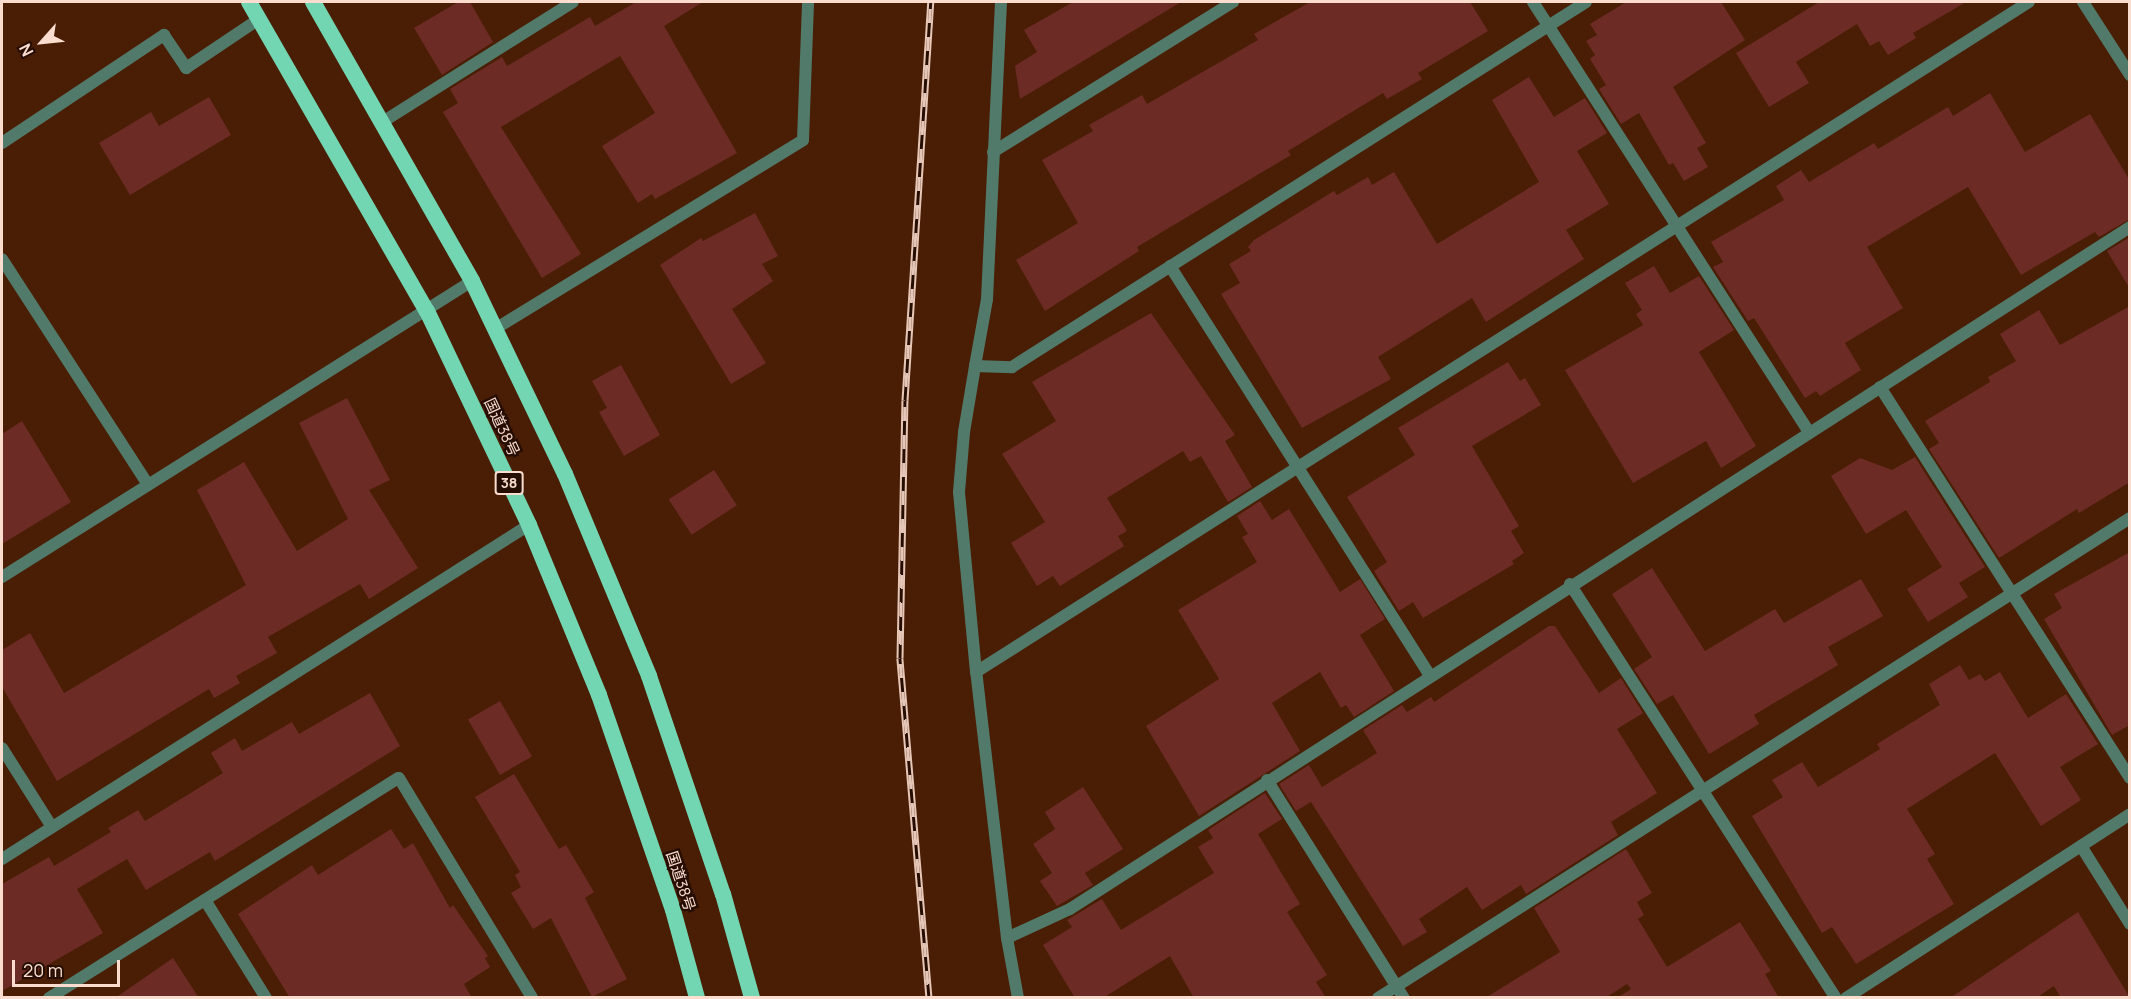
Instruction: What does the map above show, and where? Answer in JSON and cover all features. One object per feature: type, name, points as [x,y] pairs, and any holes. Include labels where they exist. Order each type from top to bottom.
[{"type":"highway","name":"国道38号","points":[[249,2],[427,311],[529,525],[599,695],[672,910],[696,997]]},
{"type":"highway","points":[[313,2],[384,121],[472,281],[565,474],[649,676],[723,894],[752,998]]},
{"type":"street","points":[[384,121],[573,2]]},
{"type":"street","points":[[495,329],[803,140],[808,2]]},
{"type":"street","points":[[1001,2],[987,299],[963,432],[959,492],[976,672],[1007,938],[1018,998]]},
{"type":"street","points":[[993,152],[1233,2]]},
{"type":"street","points":[[1533,2],[1680,226],[1809,432]]},
{"type":"street","points":[[975,366],[1012,367],[1586,2]]},
{"type":"street","points":[[976,672],[2030,2]]},
{"type":"street","points":[[2083,2],[2130,75]]},
{"type":"street","points":[[2,143],[164,35],[186,68],[260,19]]},
{"type":"street","points":[[1007,938],[1070,909],[1570,584],[2130,227]]},
{"type":"street","points":[[2,259],[148,485]]},
{"type":"street","points":[[1170,266],[1430,675]]},
{"type":"street","points":[[2,577],[472,281]]},
{"type":"street","points":[[1880,387],[2130,778]]},
{"type":"street","points":[[1378,998],[2130,518]]},
{"type":"street","points":[[2,859],[529,525]]},
{"type":"street","points":[[1570,584],[1836,998]]},
{"type":"street","points":[[2,748],[52,827]]},
{"type":"street","points":[[50,998],[66,993],[205,900],[399,778],[532,998]]},
{"type":"street","points":[[1267,780],[1404,998]]},
{"type":"street","points":[[1846,998],[2130,814]]},
{"type":"street","points":[[2081,846],[2130,924]]},
{"type":"street","points":[[205,900],[266,998]]},
{"type":"building","points":[[458,2],[470,2],[493,42],[442,75],[414,28]]},
{"type":"building","points":[[636,2],[703,2],[664,26],[737,153],[655,199],[652,194],[638,203],[602,146],[655,113],[620,56],[501,127],[581,254],[542,278],[443,112],[458,103],[450,89],[502,57],[507,66],[590,17],[595,26]]},
{"type":"building","points":[[1073,2],[1181,2],[1020,99],[1015,66],[1037,52],[1024,30]]},
{"type":"building","points":[[1310,2],[1470,2],[1488,31],[1418,73],[1422,79],[1387,99],[1383,93],[1288,151],[1291,155],[1137,247],[1139,251],[1045,311],[1016,260],[1078,223],[1042,160],[1093,131],[1089,125],[1142,95],[1147,104],[1258,40],[1254,34]]},
{"type":"building","points":[[1626,2],[1721,2],[1745,40],[1673,87],[1706,143],[1697,148],[1708,167],[1684,181],[1673,163],[1669,165],[1639,113],[1621,124],[1599,89],[1606,85],[1590,59],[1595,55],[1586,41],[1597,35],[1590,24]]},
{"type":"building","points":[[1819,2],[1966,2],[1913,33],[1916,38],[1888,55],[1879,41],[1870,46],[1857,24],[1796,62],[1809,83],[1769,107],[1736,53]]},
{"type":"building","points":[[1529,77],[1554,117],[1585,98],[1607,133],[1577,151],[1609,204],[1566,230],[1584,259],[1486,322],[1472,298],[1378,357],[1391,379],[1302,428],[1221,294],[1240,283],[1229,264],[1251,251],[1248,247],[1254,240],[1334,191],[1337,195],[1368,177],[1372,185],[1394,172],[1437,244],[1539,182],[1492,100]]},
{"type":"building","points":[[1990,93],[2025,152],[2090,114],[2130,181],[2130,219],[2099,237],[2095,232],[2021,275],[1968,187],[1867,247],[1903,308],[1845,343],[1861,370],[1820,396],[1816,391],[1805,398],[1754,318],[1748,321],[1713,267],[1723,262],[1711,242],[1784,200],[1776,186],[1801,170],[1809,182],[1874,143],[1878,149],[1948,107],[1953,116]]},
{"type":"building","points":[[209,97],[231,135],[130,195],[99,143],[151,112],[159,126]]},
{"type":"building","points":[[755,213],[778,256],[762,264],[773,281],[732,309],[766,363],[731,384],[660,265],[701,238],[703,241]]},
{"type":"building","points":[[2130,237],[2130,289],[2107,251]]},
{"type":"building","points":[[1654,266],[1670,293],[1699,276],[1734,330],[1699,352],[1756,446],[1721,468],[1706,441],[1633,483],[1565,370],[1643,325],[1636,314],[1642,310],[1625,283]]},
{"type":"building","points":[[2130,306],[2130,482],[2079,513],[2077,509],[1999,558],[1929,449],[1939,443],[1925,421],[1990,382],[1988,377],[2016,361],[2000,334],[2039,310],[2060,345]]},
{"type":"building","points":[[1151,313],[1235,435],[1225,441],[1252,487],[1228,502],[1201,456],[1190,462],[1183,451],[1107,498],[1127,531],[1118,536],[1124,546],[1060,586],[1053,576],[1037,586],[1011,543],[1045,522],[1002,454],[1056,421],[1032,382]]},
{"type":"building","points":[[1508,362],[1520,381],[1525,378],[1541,405],[1472,446],[1519,526],[1511,531],[1524,553],[1512,561],[1514,564],[1423,618],[1413,602],[1399,611],[1374,571],[1387,562],[1347,497],[1415,455],[1398,428]]},
{"type":"building","points":[[621,365],[660,435],[624,456],[599,412],[607,408],[592,381]]},
{"type":"building","points":[[347,398],[390,480],[369,490],[418,568],[369,599],[360,584],[268,637],[277,653],[236,676],[240,683],[214,698],[209,689],[57,781],[2,687],[2,650],[30,633],[64,693],[246,585],[197,490],[244,462],[297,551],[348,519],[299,423]]},
{"type":"building","points":[[22,421],[71,502],[2,544],[2,434]]},
{"type":"building","points":[[1915,457],[1985,567],[1959,583],[1968,597],[1928,622],[1907,589],[1942,567],[1906,510],[1866,534],[1831,476],[1860,458],[1892,470]]},
{"type":"building","points":[[714,470],[737,505],[692,535],[669,499]]},
{"type":"building","points":[[1260,501],[1272,520],[1289,509],[1340,592],[1360,579],[1385,619],[1360,635],[1394,691],[1354,717],[1346,705],[1341,708],[1320,672],[1272,703],[1300,751],[1199,816],[1146,726],[1219,679],[1178,610],[1257,562],[1242,537],[1248,534],[1237,516]]},
{"type":"building","points":[[2130,552],[2130,725],[2112,735],[2044,619],[2062,608],[2054,594]]},
{"type":"building","points":[[1652,568],[1705,651],[1775,609],[1784,623],[1861,579],[1883,616],[1828,647],[1838,665],[1754,715],[1759,724],[1709,754],[1673,695],[1657,704],[1634,669],[1652,657],[1612,594]]},
{"type":"building","points":[[1549,626],[1555,626],[1599,693],[1621,678],[1643,713],[1617,729],[1657,793],[1611,822],[1618,835],[1526,894],[1521,885],[1482,910],[1467,887],[1419,919],[1427,932],[1403,946],[1311,802],[1296,811],[1279,784],[1309,765],[1322,787],[1377,753],[1363,730],[1402,705],[1407,712],[1431,697],[1434,702]]},
{"type":"building","points":[[1960,665],[1969,680],[1980,674],[1985,681],[2000,672],[2028,718],[2066,694],[2098,744],[2060,767],[2081,800],[2041,826],[1995,753],[1907,809],[1935,854],[1927,859],[1954,904],[1856,964],[1832,927],[1822,933],[1752,816],[1783,797],[1772,780],[1802,762],[1818,787],[1880,749],[1877,744],[1940,705],[1929,684]]},
{"type":"building","points":[[370,693],[400,746],[215,861],[210,852],[146,890],[127,859],[77,889],[103,933],[2,991],[2,884],[49,857],[54,866],[111,832],[108,828],[138,810],[145,821],[223,773],[211,753],[235,738],[242,751],[292,722],[299,734]]},
{"type":"building","points":[[500,701],[532,756],[500,775],[468,720]]},
{"type":"building","points":[[514,774],[559,849],[566,845],[594,892],[585,898],[627,979],[592,997],[551,918],[533,929],[511,893],[521,887],[515,875],[520,872],[475,797]]},
{"type":"building","points":[[1083,787],[1123,849],[1085,873],[1093,885],[1057,906],[1040,881],[1052,873],[1033,844],[1055,829],[1045,812]]},
{"type":"building","points":[[1265,793],[1282,819],[1258,834],[1300,904],[1287,912],[1327,975],[1316,982],[1326,998],[1194,998],[1170,956],[1103,998],[1075,998],[1043,945],[1072,927],[1067,920],[1102,899],[1121,930],[1214,873],[1198,847],[1213,838],[1208,830]]},
{"type":"building","points":[[391,829],[404,849],[413,843],[450,908],[453,905],[488,956],[485,958],[490,967],[464,984],[472,998],[290,998],[238,914],[312,865],[318,875]]},
{"type":"building","points":[[1626,849],[1652,893],[1637,902],[1644,915],[1638,919],[1667,967],[1740,922],[1771,971],[1765,974],[1779,998],[1617,998],[1631,989],[1627,984],[1605,998],[1485,998],[1560,952],[1534,908]]},
{"type":"building","points":[[2078,912],[2130,998],[2061,998],[2054,986],[2036,998],[1950,998]]},
{"type":"building","points":[[173,958],[199,998],[115,998]]},
{"type":"railway","points":[[929,998],[900,658],[905,400],[931,2]]}]
